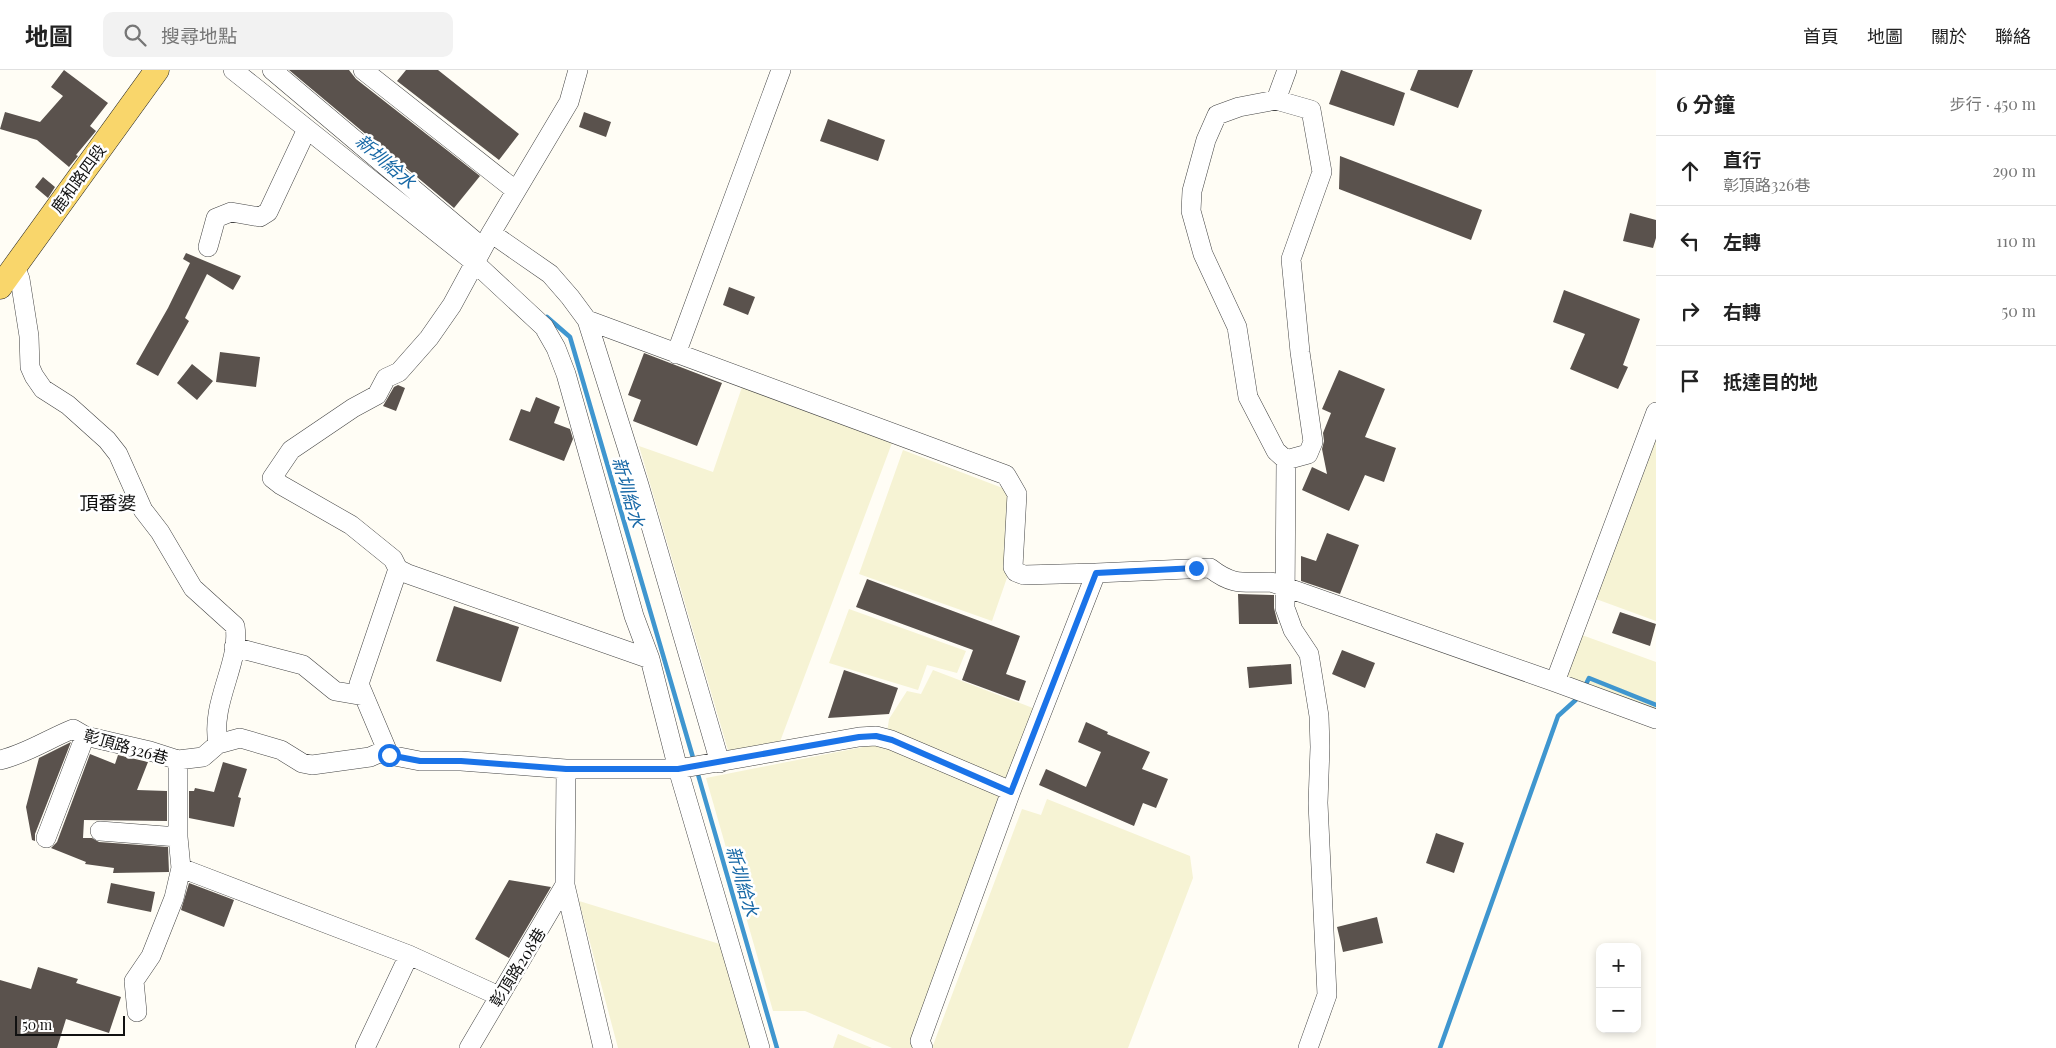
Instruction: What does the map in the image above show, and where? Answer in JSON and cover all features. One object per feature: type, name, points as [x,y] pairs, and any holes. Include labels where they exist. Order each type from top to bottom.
[{"type":"main road","name":"鹿和路四段","points":[[0,287],[157,70]]},
{"type":"street","points":[[233,70],[307,129],[482,247],[550,274],[570,296],[587,320],[639,485],[697,766],[760,1048]]},
{"type":"street","points":[[272,70],[482,247],[544,327],[556,348],[566,374],[634,616],[650,659],[697,766]]},
{"type":"street","points":[[363,70],[515,190]]},
{"type":"street","points":[[578,70],[569,102],[482,247],[452,305],[429,338],[399,372],[386,378],[377,395],[353,408],[291,450],[272,478],[351,525],[393,559],[398,569],[650,659]]},
{"type":"street","points":[[676,354],[781,70]]},
{"type":"street","points":[[1276,100],[1287,70]]},
{"type":"street","points":[[1286,460],[1308,454],[1313,442],[1300,352],[1291,258],[1322,172],[1311,110],[1276,100],[1240,107],[1217,115],[1206,140],[1192,191],[1191,210],[1203,254],[1237,327],[1248,398],[1276,451],[1286,460],[1285,608],[1292,630],[1309,654],[1319,716],[1320,739],[1318,803],[1327,995],[1308,1048]]},
{"type":"street","points":[[208,247],[216,218],[231,212],[260,217],[268,212],[307,129]]},
{"type":"street","points":[[15,266],[20,279],[29,336],[30,367],[34,376],[44,389],[68,405],[107,440],[118,454],[143,510],[160,532],[193,588],[235,626],[234,647],[216,720],[218,744]]},
{"type":"street","points":[[587,320],[1006,475],[1016,494],[1013,567],[1016,572],[1024,575],[1210,568],[1222,578],[1235,583],[1270,582],[1555,682],[1656,720]]},
{"type":"street","points":[[1555,682],[1656,412]]},
{"type":"street","points":[[389,755],[359,684],[398,569]]},
{"type":"street","points":[[923,1048],[920,1041],[1011,792],[1096,573]]},
{"type":"street","points":[[234,647],[303,665],[335,691],[364,696]]},
{"type":"street","name":"彰頂路326巷","points":[[0,760],[17,756],[38,744],[73,730],[85,736],[150,750],[178,760],[203,757],[218,744],[240,738],[281,750],[302,763],[312,765],[370,757],[379,753],[420,761],[461,761],[566,769],[697,766],[859,737],[876,736],[892,740],[1011,792]]},
{"type":"street","points":[[46,838],[85,736]]},
{"type":"street","points":[[137,1012],[134,981],[151,956],[174,898],[181,868],[178,836],[178,760]]},
{"type":"street","points":[[566,769],[565,885],[603,1048]]},
{"type":"street","points":[[100,831],[178,836]]},
{"type":"street","points":[[181,868],[409,955],[499,996]]},
{"type":"street","name":"彰頂路208巷","points":[[469,1048],[565,885]]},
{"type":"street","points":[[365,1048],[409,955]]},
{"type":"shaded area","points":[[742,387],[892,443],[778,747],[730,757],[639,446],[713,472]]},
{"type":"shaded area","points":[[1656,440],[1656,621],[1596,599]]},
{"type":"shaded area","points":[[903,450],[1013,492],[1009,572],[992,621],[859,574]]},
{"type":"shaded area","points":[[849,609],[966,651],[957,673],[927,665],[918,690],[829,663]]},
{"type":"shaded area","points":[[1582,635],[1656,662],[1656,709],[1567,676]]},
{"type":"shaded area","points":[[933,670],[1038,710],[1009,784],[887,733],[889,719],[907,691],[921,694]]},
{"type":"shaded area","points":[[878,744],[1005,795],[913,1048],[892,1048],[805,1011],[773,1011],[706,778]]},
{"type":"shaded area","points":[[1047,799],[1190,856],[1193,878],[1128,1048],[932,1048],[1022,809],[1041,815]]},
{"type":"shaded area","points":[[579,901],[723,945],[754,1048],[618,1048]]},
{"type":"shaded area","points":[[838,1034],[872,1048],[833,1048]]},
{"type":"building","points":[[64,70],[108,103],[90,126],[96,131],[76,155],[78,156],[69,167],[37,140],[0,129],[5,112],[40,122],[63,96],[51,87]]},
{"type":"building","points":[[289,70],[349,70],[356,79],[480,176],[454,208]]},
{"type":"building","points":[[406,70],[438,70],[519,134],[499,160],[397,81]]},
{"type":"building","points":[[1341,70],[1405,93],[1394,126],[1329,104]]},
{"type":"building","points":[[1418,70],[1473,70],[1458,108],[1410,90]]},
{"type":"building","points":[[584,112],[611,122],[606,137],[579,127]]},
{"type":"building","points":[[828,119],[885,140],[878,161],[820,141]]},
{"type":"building","points":[[1340,156],[1482,210],[1471,240],[1339,189]]},
{"type":"building","points":[[43,177],[55,187],[48,198],[35,187]]},
{"type":"building","points":[[1630,213],[1656,220],[1656,238],[1653,248],[1623,241]]},
{"type":"building","points":[[186,253],[241,276],[233,290],[207,274],[185,318],[189,321],[158,376],[136,364],[168,308],[190,263],[183,259]]},
{"type":"building","points":[[729,287],[755,297],[748,315],[723,305]]},
{"type":"building","points":[[1564,290],[1640,319],[1623,365],[1628,367],[1618,389],[1570,369],[1585,334],[1553,322]]},
{"type":"building","points":[[220,352],[260,357],[256,387],[216,382]]},
{"type":"building","points":[[644,353],[722,383],[697,446],[633,421],[641,400],[628,395]]},
{"type":"building","points":[[192,364],[213,381],[197,400],[177,383]]},
{"type":"building","points":[[1339,370],[1385,389],[1365,437],[1396,448],[1384,482],[1365,475],[1349,511],[1302,490],[1312,467],[1327,474],[1322,449],[1323,433],[1331,413],[1322,409]]},
{"type":"building","points":[[398,385],[405,388],[396,411],[383,406],[394,387]]},
{"type":"building","points":[[536,397],[560,407],[554,423],[570,429],[573,439],[564,461],[509,440],[521,409],[530,412]]},
{"type":"building","points":[[1327,533],[1359,545],[1340,594],[1301,581],[1301,556],[1316,561]]},
{"type":"building","points":[[867,579],[1020,636],[1006,674],[1026,681],[1019,701],[962,680],[973,650],[856,607]]},
{"type":"building","points":[[1238,594],[1274,595],[1274,608],[1278,624],[1239,624]]},
{"type":"building","points":[[454,606],[519,627],[501,682],[436,661]]},
{"type":"building","points":[[1620,612],[1656,624],[1650,646],[1612,633]]},
{"type":"building","points":[[1342,650],[1375,663],[1365,688],[1332,674]]},
{"type":"building","points":[[1291,664],[1292,684],[1249,688],[1247,667]]},
{"type":"building","points":[[844,670],[898,688],[889,714],[828,718]]},
{"type":"building","points":[[1086,722],[1108,732],[1107,734],[1150,752],[1142,769],[1168,779],[1156,808],[1143,803],[1134,826],[1039,785],[1046,769],[1086,787],[1101,752],[1078,742]]},
{"type":"building","points":[[71,742],[35,834],[35,841],[32,840],[26,807],[39,758]]},
{"type":"building","points":[[90,754],[115,764],[118,755],[148,762],[137,790],[167,791],[167,821],[84,820],[83,838],[92,838],[99,842],[168,847],[169,872],[113,873],[114,868],[85,864],[86,862],[51,848],[57,842]]},
{"type":"building","points":[[223,762],[247,769],[238,797],[241,798],[234,827],[189,818],[189,791],[194,791],[195,788],[214,792]]},
{"type":"building","points":[[1436,833],[1464,843],[1454,873],[1426,863]]},
{"type":"building","points":[[509,880],[551,887],[509,958],[475,939]]},
{"type":"building","points":[[111,883],[155,892],[151,912],[107,903]]},
{"type":"building","points":[[189,883],[234,900],[224,927],[181,910]]},
{"type":"building","points":[[1377,917],[1383,943],[1343,952],[1337,927]]},
{"type":"building","points":[[38,967],[78,979],[76,983],[121,997],[109,1033],[66,1019],[57,1048],[0,1048],[0,980],[31,989]]},
{"type":"waterway","name":"新圳給水","points":[[388,180],[416,204]]},
{"type":"waterway","name":"新圳給水","points":[[547,317],[570,337],[694,761]]},
{"type":"waterway","points":[[1584,688],[1589,678],[1656,705]]},
{"type":"waterway","points":[[1440,1048],[1558,716],[1579,697]]},
{"type":"waterway","name":"新圳給水","points":[[697,771],[777,1048]]},
{"type":"district","name":"頂番婆","points":[[108,502]]},
{"type":"route","points":[[389,755],[420,761],[461,761],[566,769],[678,769],[705,766],[859,737],[876,736],[892,740],[1011,792],[1096,573],[1196,568]]}]
